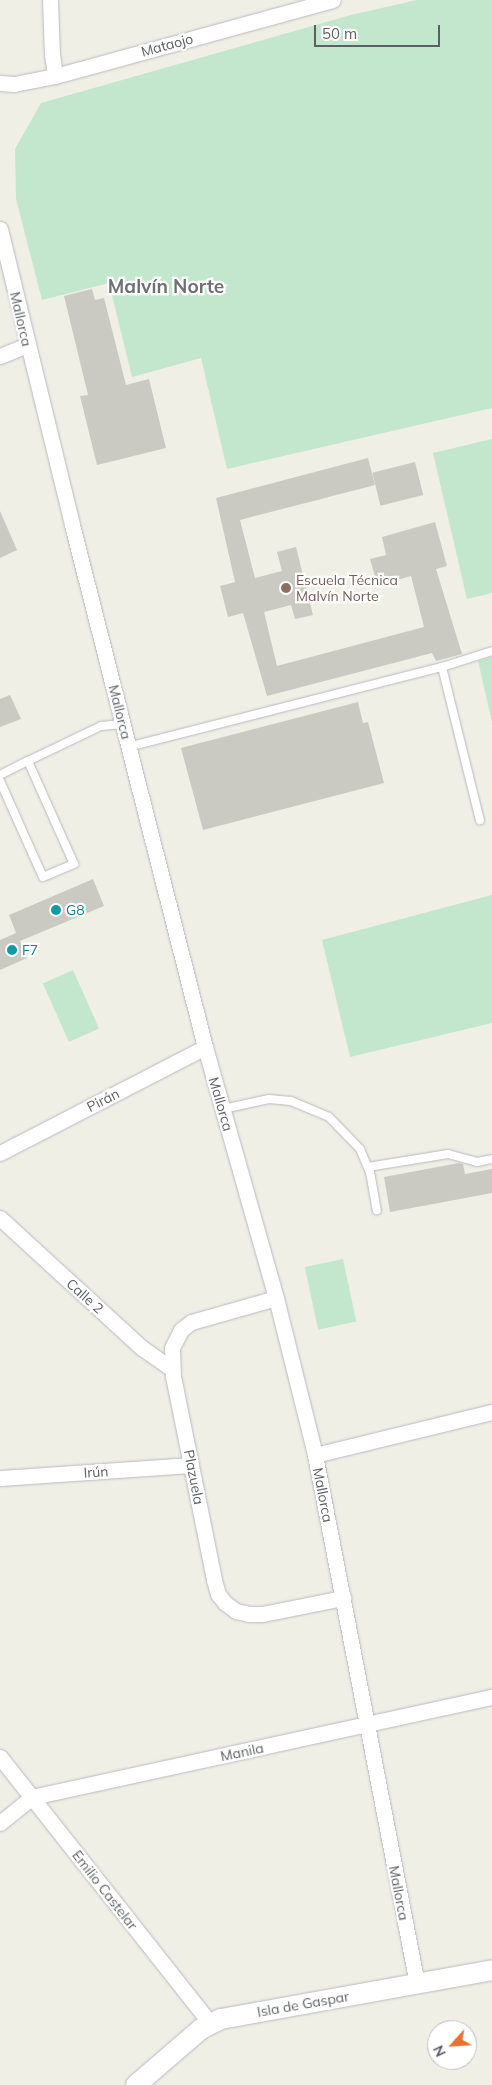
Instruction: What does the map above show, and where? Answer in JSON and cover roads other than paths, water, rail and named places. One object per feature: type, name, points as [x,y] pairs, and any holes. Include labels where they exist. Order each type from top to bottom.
[{"type":"street","points":[[50,0],[52,54],[55,76]]},
{"type":"street","name":"Mataojo","points":[[0,83],[14,84],[55,76],[333,0]]},
{"type":"street","name":"Mallorca","points":[[0,228],[27,345],[205,1047],[276,1298],[316,1455],[417,1984]]},
{"type":"street","points":[[0,356],[27,345]]},
{"type":"street","name":"Pirán","points":[[0,1152],[205,1047]]},
{"type":"street","name":"Calle 2","points":[[0,1218],[142,1348],[172,1369]]},
{"type":"street","name":"Plazuela","points":[[276,1298],[191,1322],[181,1330],[172,1348],[172,1369],[214,1580],[218,1594],[225,1603],[236,1611],[263,1614],[342,1598]]},
{"type":"street","points":[[316,1455],[492,1412]]},
{"type":"street","name":"Irún","points":[[0,1478],[191,1465]]},
{"type":"street","name":"Manila","points":[[0,1823],[32,1797],[492,1697]]},
{"type":"street","name":"Emilio Castelar","points":[[0,1757],[210,2023]]},
{"type":"street","name":"Isla de Gaspar","points":[[136,2085],[210,2023],[221,2019],[492,1970]]},
{"type":"lane","points":[[128,747],[474,659],[490,650]]},
{"type":"lane","points":[[442,667],[480,820]]},
{"type":"lane","points":[[0,775],[101,726],[123,724]]},
{"type":"lane","points":[[0,781],[43,877],[74,864],[28,762]]},
{"type":"lane","points":[[223,1109],[270,1099],[291,1101],[312,1108],[329,1117],[360,1149],[368,1167],[377,1210]]},
{"type":"lane","points":[[368,1167],[448,1154],[477,1162],[492,1159]]},
{"type":"place","name":"Escuela Técnica Malvín Norte","points":[[286,588]]},
{"type":"place","name":"G8","points":[[56,910]]},
{"type":"place","name":"F7","points":[[12,950]]},
{"type":"district","name":"Malvín Norte","points":[[166,287]]}]
